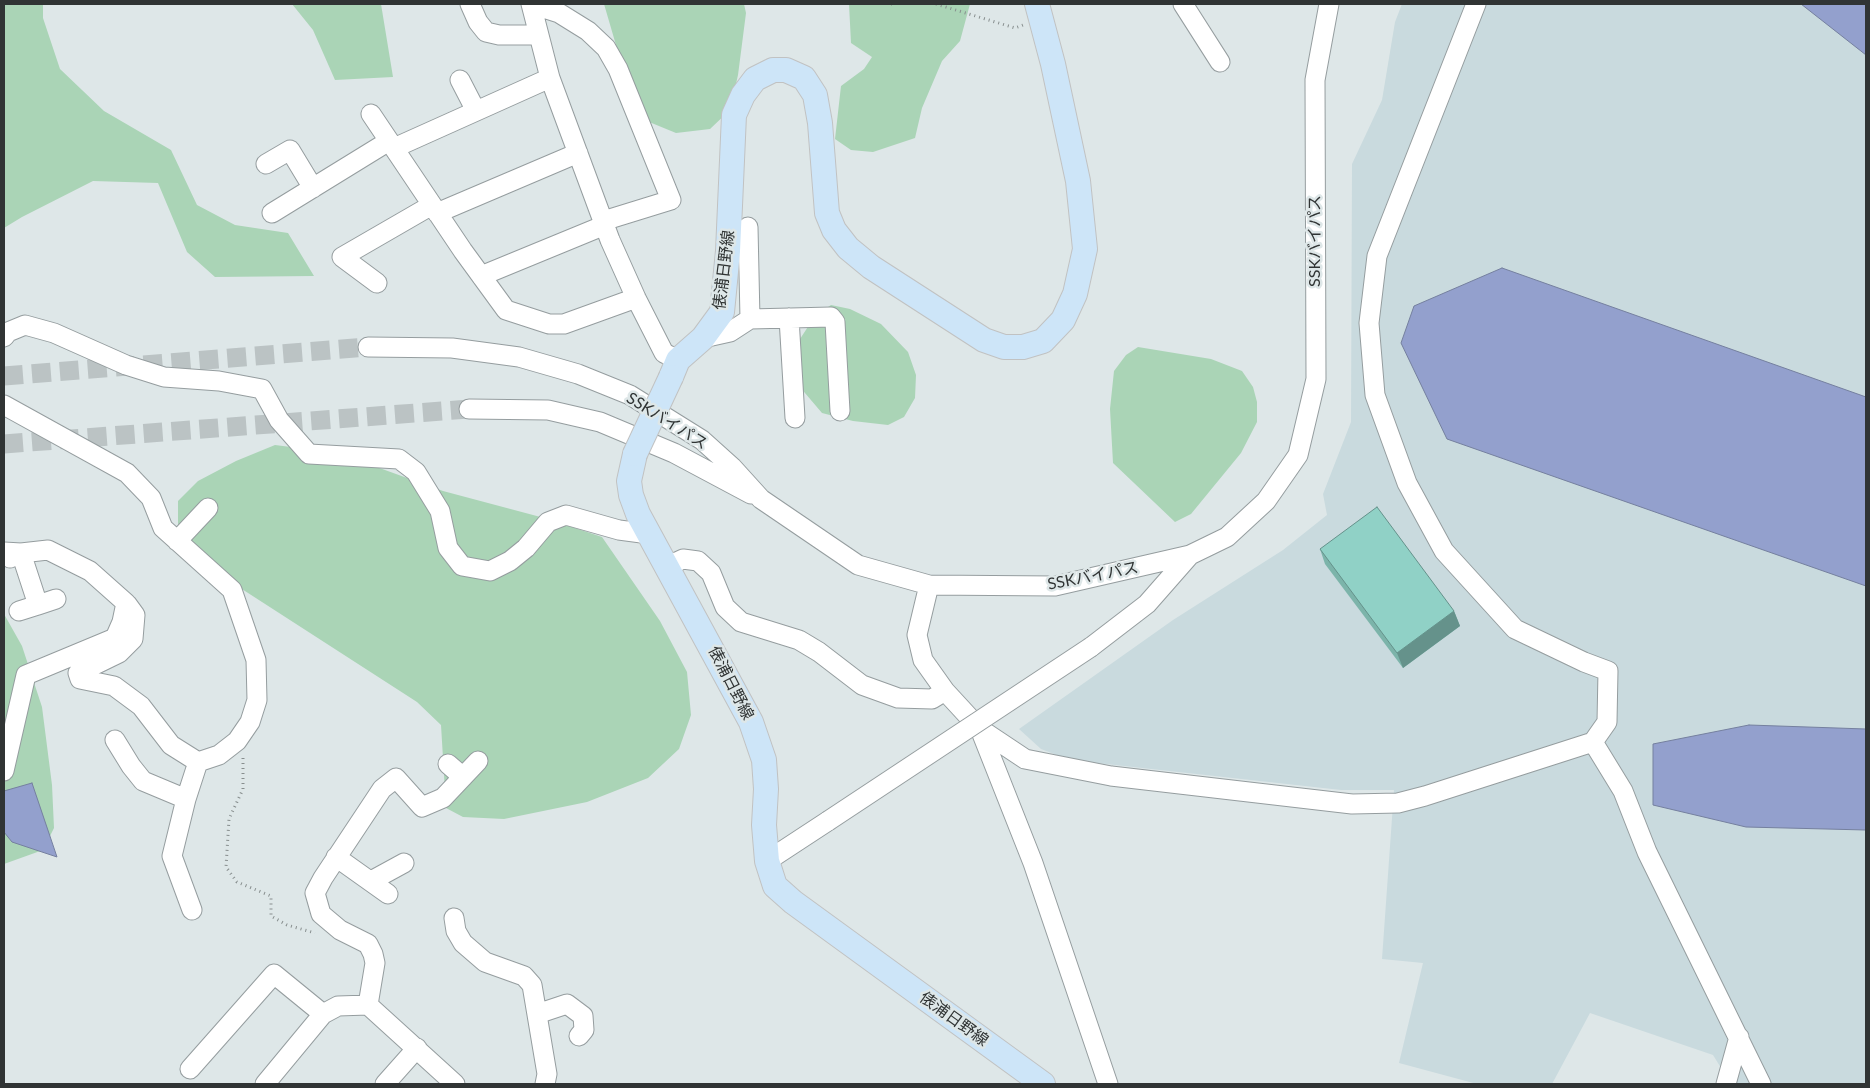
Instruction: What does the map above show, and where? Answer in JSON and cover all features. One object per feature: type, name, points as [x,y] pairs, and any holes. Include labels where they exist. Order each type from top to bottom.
[{"type":"main road","name":"俵浦日野線","points":[[1039,11],[1054,64],[1078,181],[1085,249],[1075,294],[1063,320],[1043,340],[1023,347],[1004,347],[984,340],[871,267],[848,248],[834,230],[827,212],[820,123],[815,95],[804,78],[786,70],[773,70],[755,79],[743,95],[734,115],[728,251],[722,312],[703,338],[674,368],[635,454],[629,482],[631,495],[649,534],[751,722],[764,760],[766,789],[764,825],[767,861],[775,886],[793,902],[1043,1084]]},
{"type":"street","points":[[470,4],[478,22],[486,32],[498,35],[538,35]]},
{"type":"street","points":[[531,4],[550,78],[604,223],[636,298],[664,353],[674,368]]},
{"type":"street","points":[[481,276],[604,223],[672,200],[618,69],[606,48],[588,31],[559,13],[531,4]]},
{"type":"street","points":[[1183,4],[1220,62]]},
{"type":"street","name":"SSKバイパス","points":[[368,347],[452,348],[519,357],[578,374],[630,395],[702,440],[732,466],[761,499],[858,565],[929,584],[1055,586],[1190,555],[1227,537],[1266,501],[1298,455],[1316,379],[1315,80],[1329,4]]},
{"type":"street","points":[[929,584],[917,635],[923,660],[945,691],[980,729],[1025,759],[1101,774],[1352,804],[1407,800],[1593,742],[1607,722],[1608,671],[1584,662],[1516,630],[1444,551],[1407,484],[1375,395],[1369,322],[1377,256],[1476,4]]},
{"type":"street","points":[[272,213],[313,188],[392,145],[476,112],[550,78]]},
{"type":"street","points":[[460,80],[476,112]]},
{"type":"street","points":[[371,114],[506,310],[549,324],[564,324],[636,298]]},
{"type":"street","points":[[266,164],[290,150],[313,188]]},
{"type":"street","points":[[377,283],[342,257],[434,208],[578,153]]},
{"type":"street","points":[[748,227],[750,319]]},
{"type":"street","points":[[703,338],[730,332],[750,319],[831,317],[835,322],[840,411]]},
{"type":"street","points":[[789,318],[795,418]]},
{"type":"street","points":[[4,337],[8,332],[25,324],[54,333],[126,365],[164,377],[219,381],[262,389],[279,420],[310,454],[399,459],[416,472],[440,511],[448,548],[462,566],[490,570],[510,561],[526,548],[548,522],[566,515],[620,530],[649,534]]},
{"type":"street","points":[[4,405],[127,473],[151,498],[163,528],[232,590],[256,660],[257,700],[250,722],[237,741],[219,755],[198,762]]},
{"type":"street","points":[[469,409],[548,410],[600,422],[674,452],[761,499]]},
{"type":"street","points":[[178,541],[208,508]]},
{"type":"street","points":[[9,555],[48,550],[90,571],[126,604],[135,615],[133,639],[119,653],[78,673],[80,679],[114,686],[141,706],[171,745],[198,762]]},
{"type":"street","points":[[9,555],[47,602],[19,611]]},
{"type":"street","points":[[767,861],[1091,647],[1147,604],[1190,555]]},
{"type":"street","points":[[668,566],[683,559],[698,561],[712,573],[725,607],[741,622],[799,640],[819,652],[862,685],[898,698],[932,699],[945,691]]},
{"type":"street","points":[[4,771],[26,675],[115,638],[122,622],[126,604]]},
{"type":"street","points":[[980,729],[1033,863],[1108,1084]]},
{"type":"street","points":[[115,740],[143,781],[186,799]]},
{"type":"street","points":[[1593,742],[1623,791],[1647,852],[1761,1084]]},
{"type":"street","points":[[368,1005],[375,963],[373,954],[368,944],[340,930],[321,914],[316,893],[336,858],[382,789],[396,778],[422,807],[443,798],[478,761]]},
{"type":"street","points":[[192,910],[172,856],[186,799],[198,762]]},
{"type":"street","points":[[448,764],[463,777]]},
{"type":"street","points":[[336,858],[388,894]]},
{"type":"street","points":[[371,881],[404,863]]},
{"type":"street","points":[[454,918],[456,931],[463,943],[484,962],[524,976],[532,985],[537,1014],[535,1051],[547,1074],[545,1084]]},
{"type":"street","points":[[190,1069],[274,974],[323,1014]]},
{"type":"street","points":[[537,1014],[567,1004],[583,1016],[584,1030],[580,1036]]},
{"type":"street","points":[[265,1084],[323,1014],[338,1006],[368,1005],[456,1084]]},
{"type":"street","points":[[1726,1084],[1738,1037]]},
{"type":"street","points":[[385,1084],[417,1048]]},
{"type":"path","points":[[936,4],[1015,28],[1039,11]]},
{"type":"path","points":[[237,741],[244,753],[243,789],[229,819],[226,868],[237,882],[271,896],[271,916],[287,925],[323,937]]},
{"type":"shaded area","points":[[1402,4],[1866,4],[1866,1084],[1731,1084],[1713,1055],[1590,1013],[1552,1084],[1477,1084],[1399,1063],[1423,963],[1382,959],[1394,790],[1341,790],[1070,760],[1041,749],[1019,729],[1173,620],[1283,550],[1327,515],[1323,494],[1351,422],[1352,164],[1382,100],[1395,22]]},
{"type":"green space","points":[[4,4],[43,4],[43,18],[60,69],[104,111],[171,150],[197,205],[235,225],[288,233],[314,276],[215,277],[187,252],[158,183],[93,181],[4,228]]},
{"type":"green space","points":[[292,4],[381,4],[393,77],[335,80],[313,30]]},
{"type":"green space","points":[[604,4],[744,4],[746,13],[738,75],[730,110],[710,129],[676,133],[637,117]]},
{"type":"green space","points":[[849,4],[970,4],[960,41],[942,61],[922,108],[915,138],[873,152],[851,150],[835,139],[841,86],[864,69],[872,57],[851,43]]},
{"type":"green space","points":[[831,305],[850,309],[881,324],[908,352],[916,375],[915,398],[904,417],[888,425],[853,421],[822,413],[799,386],[800,339],[815,316]]},
{"type":"green space","points":[[1138,347],[1211,359],[1242,371],[1253,387],[1257,402],[1257,422],[1241,453],[1191,514],[1175,522],[1113,463],[1110,409],[1114,371],[1126,355]]},
{"type":"green space","points":[[275,445],[338,453],[443,491],[548,519],[602,537],[660,621],[687,672],[691,715],[679,749],[648,778],[587,802],[504,819],[463,817],[446,808],[441,725],[417,702],[231,582],[178,530],[178,501],[198,481],[236,461]]},
{"type":"green space","points":[[4,614],[22,646],[42,707],[52,785],[54,828],[43,850],[4,864]]},
{"type":"water","points":[[1801,4],[1866,4],[1866,55]]},
{"type":"water","points":[[1502,268],[1866,397],[1866,586],[1447,439],[1401,343],[1414,306]]},
{"type":"water","points":[[1749,725],[1866,729],[1866,830],[1746,827],[1653,805],[1653,744]]},
{"type":"water","points":[[32,783],[57,857],[12,842],[4,832],[4,791]]},
{"type":"building","points":[[1377,507],[1454,611],[1397,653],[1320,549]]},
{"type":"tunnel","points":[[4,376],[368,347]]},
{"type":"tunnel","points":[[4,444],[469,409]]}]
